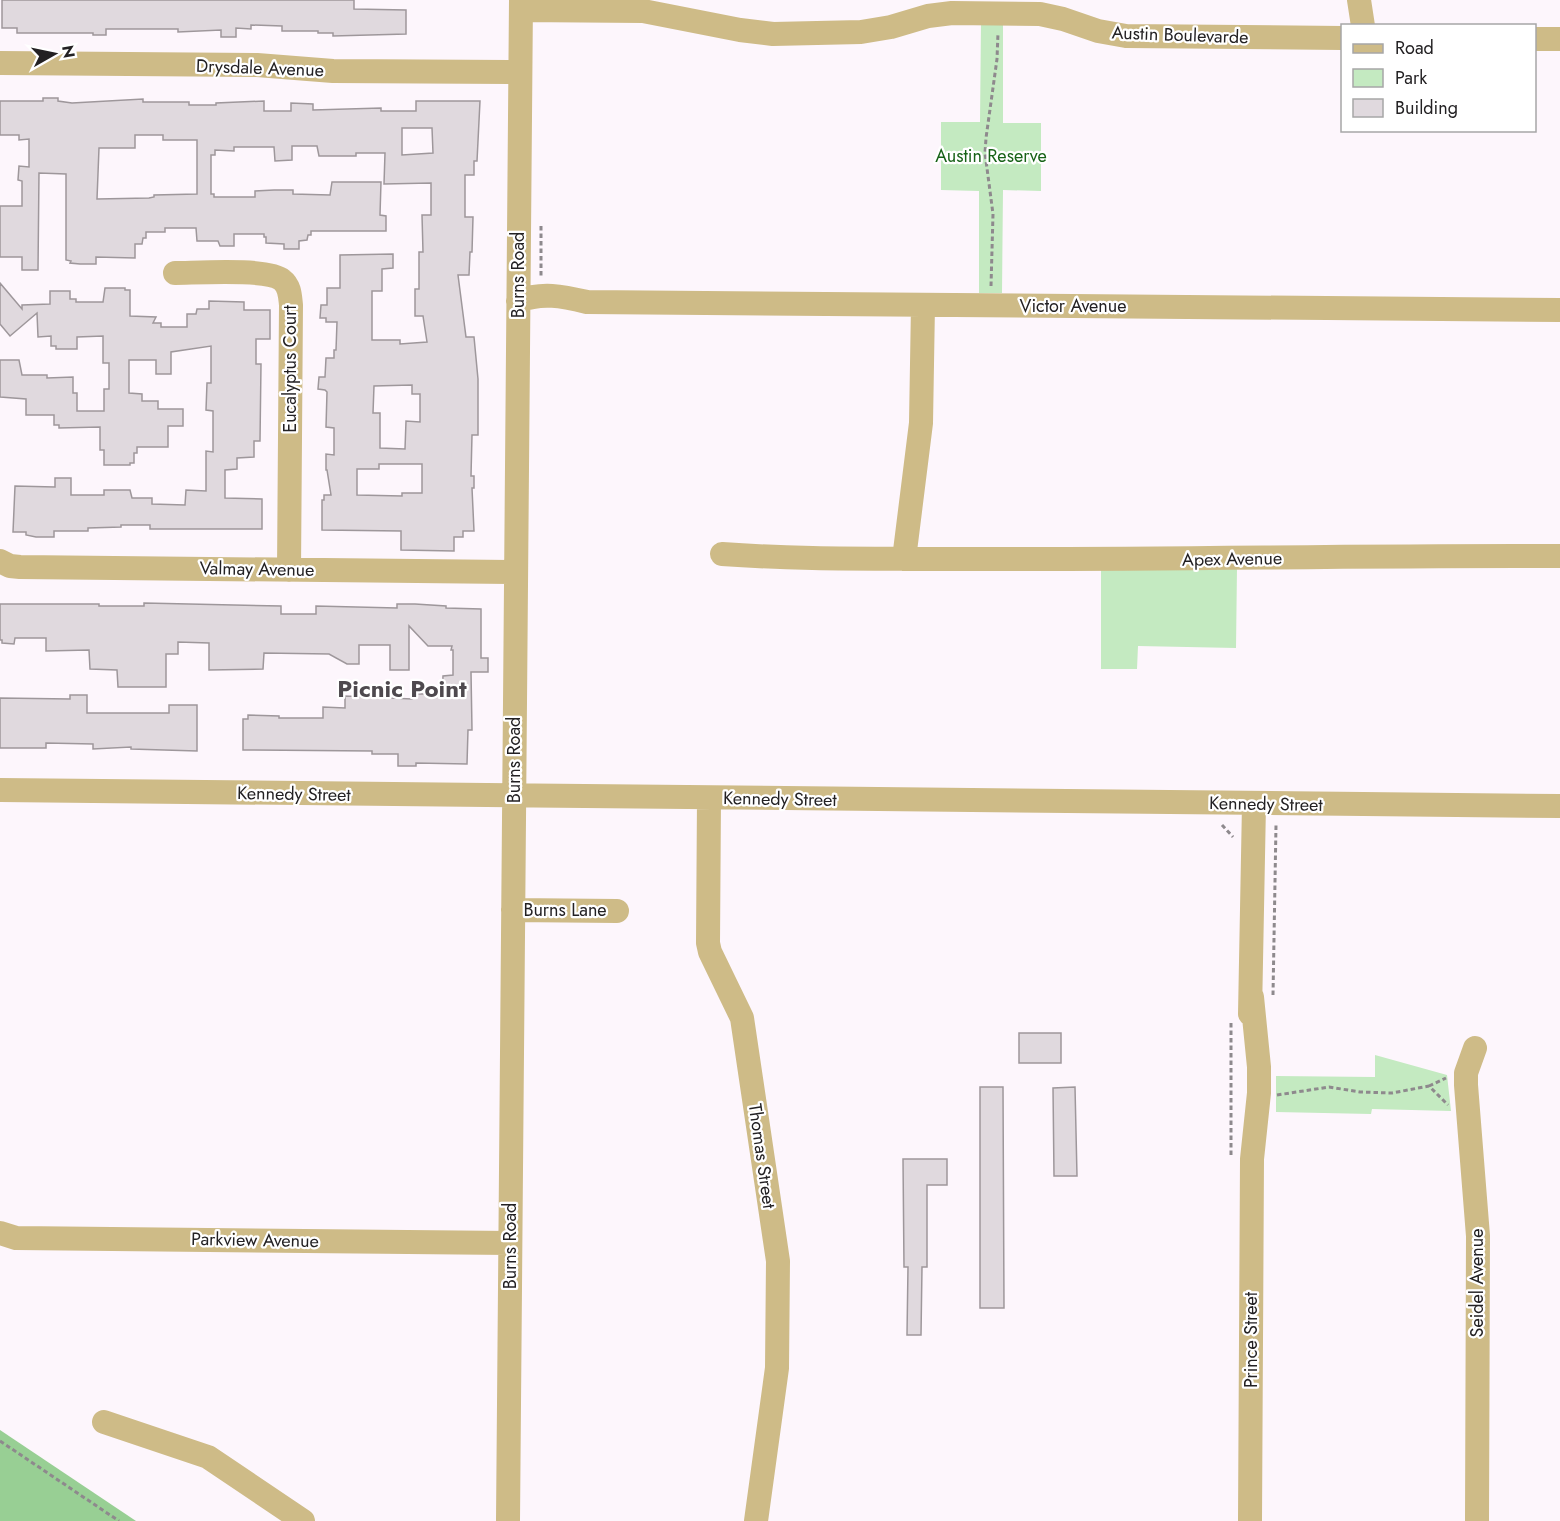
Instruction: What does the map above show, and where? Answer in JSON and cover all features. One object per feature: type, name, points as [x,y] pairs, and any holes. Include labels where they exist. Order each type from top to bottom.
[{"type":"street","points":[[1359,0],[1363,24]]},
{"type":"street","name":"Austin Boulevarde","points":[[521,5],[643,11],[740,30],[773,34],[861,32],[940,14],[964,13],[1051,15],[1098,31],[1126,36],[1341,38]]},
{"type":"street","name":"Burns Road","points":[[508,1521],[521,5]]},
{"type":"street","points":[[1536,39],[1559,39]]},
{"type":"street","name":"Drysdale Avenue","points":[[0,63],[257,65],[333,71],[520,72]]},
{"type":"street","name":"Eucalyptus Court","points":[[175,273],[267,274],[282,280],[287,286],[291,305],[289,570]]},
{"type":"street","name":"Victor Avenue","points":[[518,301],[532,296],[562,296],[587,302],[1560,310]]},
{"type":"street","points":[[904,559],[921,423],[922,305]]},
{"type":"street","name":"Apex Avenue","points":[[722,554],[782,558],[1162,560],[1431,555],[1560,556]]},
{"type":"street","name":"Valmay Avenue","points":[[0,561],[10,566],[20,567],[516,572]]},
{"type":"street","name":"Kennedy Street","points":[[0,790],[1560,806]]},
{"type":"street","name":"Thomas Street","points":[[709,798],[708,943],[710,952],[742,1018],[778,1261],[777,1368],[756,1521]]},
{"type":"street","name":"Prince Street","points":[[1250,1521],[1252,1159],[1244,1093],[1244,1066],[1252,997],[1254,804]]},
{"type":"street","name":"Burns Lane","points":[[513,910],[617,910]]},
{"type":"street","name":"Seidel Avenue","points":[[1475,1048],[1466,1073],[1466,1085],[1478,1246],[1477,1521]]},
{"type":"street","name":"Parkview Avenue","points":[[0,1233],[16,1238],[510,1243]]},
{"type":"street","points":[[104,1422],[208,1457],[303,1521]]},
{"type":"path","points":[[991,286],[993,214],[986,138],[997,59],[998,33]]},
{"type":"path","points":[[541,224],[541,288]]},
{"type":"path","points":[[1273,1096],[1329,1088],[1392,1093],[1429,1086],[1447,1078]]},
{"type":"path","points":[[1429,1086],[1451,1108]]},
{"type":"path","points":[[0,1441],[119,1521]]},
{"type":"green space","name":"Austin Reserve","points":[[981,22],[1003,23],[1003,123],[1041,123],[1041,191],[1003,190],[1002,293],[979,293],[979,191],[941,190],[941,122],[980,122]]},
{"type":"green space","points":[[1237,568],[1236,648],[1138,646],[1137,669],[1101,669],[1101,569]]},
{"type":"green space","points":[[1375,1055],[1447,1075],[1451,1111],[1372,1109],[1371,1114],[1276,1112],[1276,1076],[1375,1077]]},
{"type":"green space","points":[[0,1430],[136,1521],[0,1521]]},
{"type":"building","points":[[2,0],[354,0],[354,9],[406,10],[406,34],[333,36],[333,33],[318,33],[318,31],[282,31],[282,26],[251,25],[251,29],[236,28],[236,37],[221,37],[221,30],[178,32],[178,29],[106,29],[106,35],[17,33],[17,28],[2,28]]},
{"type":"building","points":[[43,98],[58,98],[58,101],[72,103],[143,99],[143,102],[189,102],[189,105],[216,105],[216,103],[264,101],[264,111],[291,111],[291,103],[313,104],[313,110],[381,108],[381,111],[416,111],[416,101],[480,101],[477,161],[474,161],[474,175],[465,175],[465,217],[473,217],[472,252],[470,252],[469,275],[458,275],[466,337],[474,337],[478,379],[478,435],[472,435],[471,476],[474,476],[474,488],[472,488],[474,531],[463,531],[463,537],[454,537],[454,551],[401,550],[401,531],[322,530],[322,500],[324,500],[324,495],[331,495],[326,470],[326,454],[334,455],[334,428],[326,427],[327,392],[318,389],[319,377],[325,377],[326,358],[334,358],[337,322],[326,322],[326,318],[320,318],[321,305],[327,305],[327,288],[340,288],[340,255],[393,254],[393,268],[382,269],[382,291],[372,291],[372,340],[400,340],[400,344],[427,342],[423,316],[415,316],[415,289],[419,289],[419,252],[423,252],[422,215],[431,215],[431,183],[384,184],[385,153],[319,156],[317,146],[292,146],[292,160],[275,161],[274,147],[234,147],[234,151],[215,150],[215,155],[211,155],[211,194],[214,194],[214,197],[255,197],[255,191],[274,190],[293,190],[293,194],[330,195],[332,182],[381,182],[380,215],[386,216],[386,231],[311,231],[307,240],[299,241],[299,249],[284,249],[284,244],[266,243],[264,234],[234,234],[234,246],[220,246],[218,241],[197,241],[196,228],[165,228],[165,232],[146,232],[146,238],[143,238],[142,244],[135,244],[135,258],[96,257],[96,264],[80,264],[66,260],[66,174],[39,173],[38,270],[22,270],[22,257],[0,257],[0,206],[22,206],[22,181],[18,180],[19,166],[29,167],[29,139],[19,140],[19,135],[0,135],[0,101],[43,101]],"holes":[[[402,128],[432,128],[433,153],[402,155]],[[135,135],[163,135],[163,140],[197,140],[197,194],[97,199],[99,148],[135,148]],[[412,385],[412,394],[420,394],[420,422],[406,421],[405,449],[380,448],[380,413],[373,413],[374,386]],[[379,464],[422,464],[422,493],[402,493],[402,496],[357,495],[357,469],[379,469]]]},
{"type":"building","points":[[0,283],[22,309],[22,305],[50,304],[50,291],[70,291],[70,299],[76,299],[76,302],[103,302],[105,288],[125,288],[125,290],[130,290],[130,316],[156,317],[153,323],[161,323],[161,327],[187,327],[187,314],[196,314],[197,309],[209,309],[209,301],[244,302],[244,310],[270,310],[270,339],[256,339],[256,364],[261,364],[260,441],[254,441],[254,457],[237,458],[237,469],[225,470],[225,498],[262,499],[262,529],[150,529],[150,525],[121,525],[121,527],[88,528],[88,531],[54,531],[54,537],[36,537],[26,535],[26,532],[13,532],[15,486],[55,487],[55,478],[71,478],[71,495],[104,495],[104,490],[130,490],[132,498],[152,498],[152,504],[185,505],[186,490],[206,491],[206,451],[213,452],[213,411],[206,410],[207,383],[211,383],[211,346],[171,352],[171,374],[156,374],[156,360],[129,360],[129,393],[142,394],[142,401],[158,401],[158,409],[183,409],[183,426],[168,426],[168,447],[137,447],[137,453],[134,453],[134,463],[104,465],[104,450],[100,450],[100,427],[59,428],[59,425],[54,425],[54,415],[26,415],[26,399],[0,397],[0,360],[19,360],[22,375],[47,375],[47,378],[73,377],[73,393],[77,393],[77,411],[104,411],[104,389],[109,389],[109,363],[103,363],[103,336],[77,337],[77,349],[56,349],[56,346],[51,346],[51,336],[38,337],[37,313],[10,336],[0,324]]},
{"type":"building","points":[[144,603],[281,606],[281,614],[316,614],[316,606],[397,608],[397,604],[415,604],[481,609],[481,658],[488,658],[488,672],[471,672],[472,730],[468,730],[467,764],[416,763],[416,766],[398,766],[398,754],[372,754],[372,751],[243,750],[243,719],[248,719],[248,715],[323,718],[323,707],[345,708],[345,696],[412,699],[412,694],[442,694],[443,676],[453,675],[452,646],[428,646],[409,626],[409,670],[390,670],[390,645],[359,645],[359,664],[347,664],[329,654],[264,653],[263,669],[209,670],[209,643],[178,642],[178,654],[166,654],[166,687],[118,687],[117,670],[90,669],[89,650],[46,651],[46,638],[15,638],[14,644],[2,643],[0,640],[0,604],[144,606]]},
{"type":"building","points":[[70,695],[87,695],[87,713],[169,713],[169,705],[197,705],[197,751],[131,749],[131,747],[93,749],[93,744],[46,743],[46,748],[0,748],[0,698],[70,699]]},
{"type":"building","points":[[1019,1033],[1061,1033],[1061,1063],[1019,1063]]},
{"type":"building","points":[[980,1087],[1003,1087],[1004,1308],[980,1308]]},
{"type":"building","points":[[1075,1087],[1077,1176],[1054,1176],[1053,1088]]},
{"type":"building","points":[[903,1159],[947,1159],[947,1185],[927,1185],[927,1267],[922,1267],[921,1335],[907,1335],[908,1267],[904,1267]]},
{"type":"district","name":"Picnic Point","points":[[402,689]]}]
